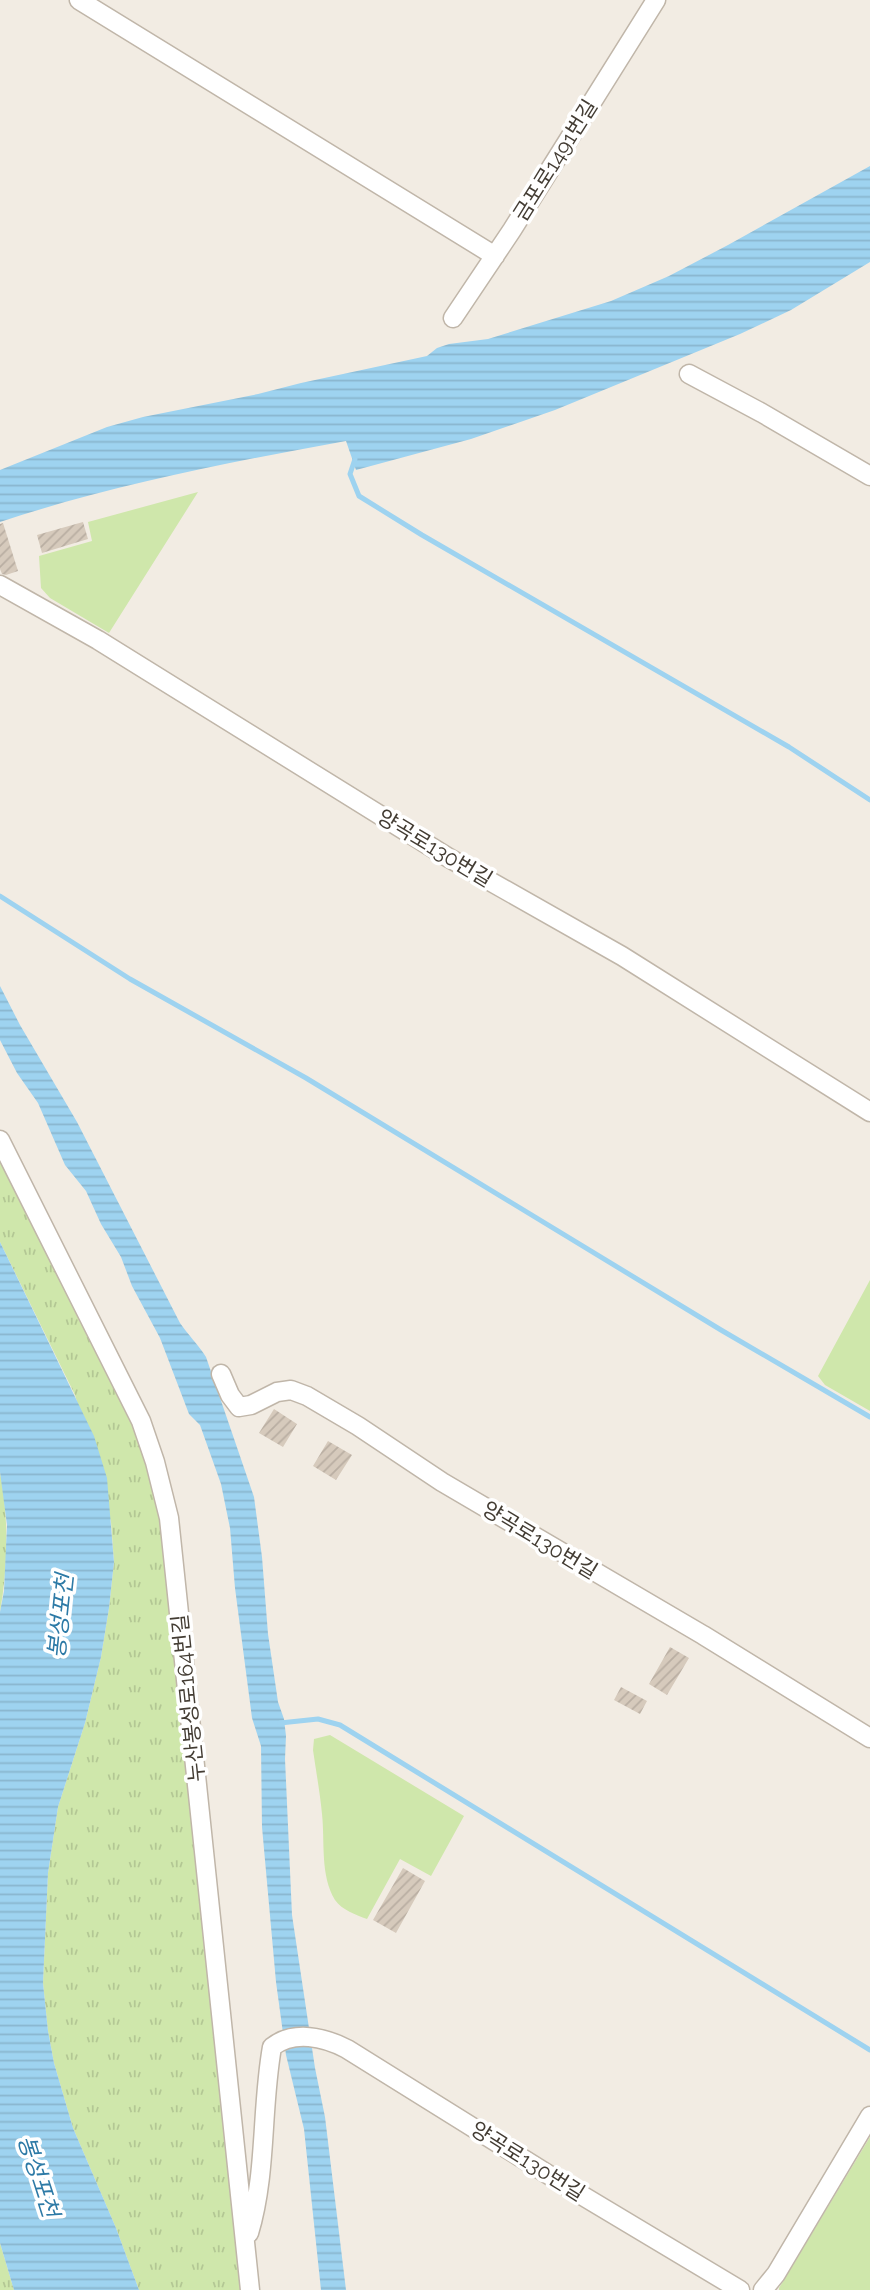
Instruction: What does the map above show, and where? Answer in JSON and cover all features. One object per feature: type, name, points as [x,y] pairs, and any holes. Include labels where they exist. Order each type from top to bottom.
[{"type":"lane","points":[[79,0],[495,256]]},
{"type":"lane","name":"금포로1491번길","points":[[453,318],[656,0]]},
{"type":"lane","points":[[689,374],[870,476]]},
{"type":"lane","name":"양곡로130번길","points":[[0,585],[98,640],[449,858],[622,956],[870,1112]]},
{"type":"lane","name":"누산봉성로164번길","points":[[0,1140],[141,1421],[169,1518],[250,2290]]},
{"type":"lane","name":"양곡로130번길","points":[[221,1374],[230,1395],[239,1407],[251,1405],[277,1392],[291,1390],[307,1396],[442,1482],[703,1635],[870,1738]]},
{"type":"lane","name":"양곡로130번길","points":[[246,2243],[259,2188],[272,2047],[282,2040],[315,2037],[330,2040],[347,2049],[740,2290]]},
{"type":"lane","points":[[763,2290],[776,2274],[870,2116]]},
{"type":"green space","points":[[198,492],[109,633],[50,598],[41,588],[39,556],[92,541],[88,522]]},
{"type":"green space","points":[[0,1156],[135,1425],[159,1506],[243,2290],[139,2290],[73,2128],[54,2063],[43,1983],[48,1873],[58,1807],[85,1723],[101,1657],[114,1562],[111,1522],[75,1395],[0,1242]]},
{"type":"green space","points":[[870,1280],[870,1411],[825,1385],[818,1376]]},
{"type":"green space","points":[[0,1472],[6,1542],[0,1612]]},
{"type":"green space","points":[[330,1735],[464,1816],[431,1876],[400,1859],[367,1919],[338,1904],[327,1880],[313,1750],[314,1739]]},
{"type":"green space","points":[[870,2137],[870,2290],[779,2290],[779,2288]]},
{"type":"green space","points":[[0,2243],[14,2290],[0,2290]]},
{"type":"water","points":[[870,166],[870,262],[791,310],[740,334],[555,410],[471,439],[356,470],[346,441],[128,486],[0,522],[0,470],[107,427],[143,417],[427,356],[437,348],[449,344],[488,339],[611,301],[669,276]]},
{"type":"water","points":[[0,986],[77,1122],[180,1323],[206,1357],[254,1497],[268,1634],[286,1736],[292,1915],[325,2117],[346,2290],[321,2290],[304,2129],[286,2055],[276,1982],[262,1827],[261,1746],[252,1718],[230,1528],[221,1484],[200,1425],[189,1414],[160,1338],[132,1286],[121,1257],[101,1224],[86,1191],[65,1165],[38,1103],[17,1073],[0,1040]]},
{"type":"water","name":"봉성포천","points":[[0,1242],[94,1436],[107,1478],[114,1562],[109,1608],[101,1657],[85,1723],[58,1807],[48,1873],[43,1983],[54,2063],[73,2128],[139,2290],[14,2290],[0,2243],[0,1612],[4,1591],[7,1525],[0,1472]]},
{"type":"building","points":[[83,522],[88,539],[42,553],[37,535]]},
{"type":"building","points":[[3,523],[18,571],[6,575],[2,574],[0,569],[0,524]]},
{"type":"building","points":[[274,1409],[297,1424],[283,1447],[259,1433]]},
{"type":"building","points":[[328,1441],[352,1455],[336,1480],[313,1466]]},
{"type":"building","points":[[670,1647],[689,1658],[667,1695],[649,1684]]},
{"type":"building","points":[[621,1687],[647,1701],[640,1714],[614,1700]]},
{"type":"building","points":[[403,1868],[425,1881],[396,1933],[373,1920]]},
{"type":"waterway","points":[[355,459],[350,474],[359,496],[789,747],[870,800]]},
{"type":"waterway","points":[[0,896],[130,979],[306,1078],[721,1330],[870,1417]]},
{"type":"waterway","points":[[280,1723],[318,1719],[340,1725],[870,2050]]}]
